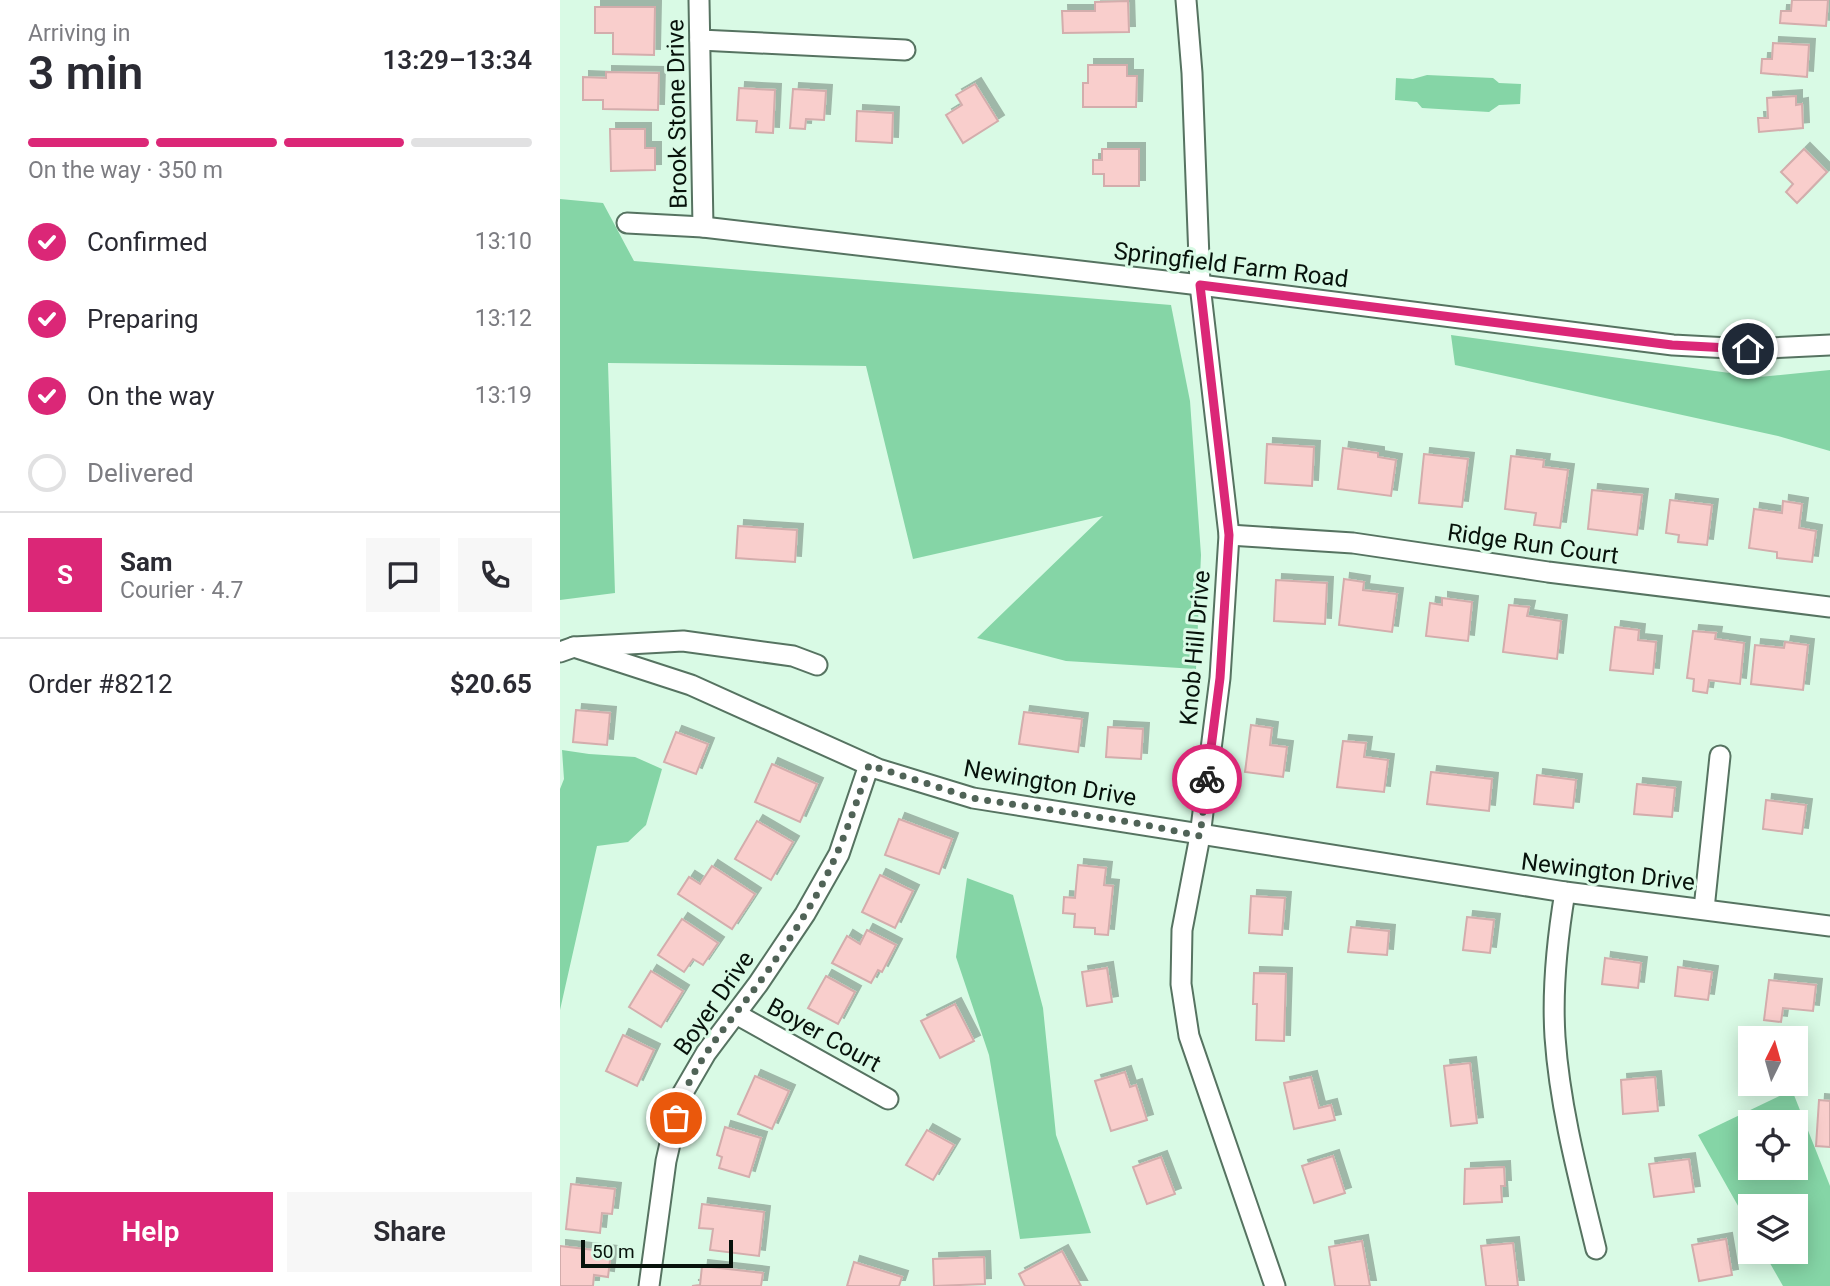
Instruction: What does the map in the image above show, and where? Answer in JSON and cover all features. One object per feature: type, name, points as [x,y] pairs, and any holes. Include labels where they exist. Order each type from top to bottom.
[{"type":"street","name":"Brook Stone Drive","points":[[699,0],[703,227]]},
{"type":"street","name":"Knob Hill Drive","points":[[1186,0],[1192,73],[1200,285],[1229,535],[1220,678],[1200,836],[1182,930],[1181,984],[1189,1036],[1275,1286]]},
{"type":"street","points":[[700,40],[905,50]]},
{"type":"street","name":"Springfield Farm Road","points":[[627,223],[703,227],[1200,285],[1672,345],[1748,349],[1830,345]]},
{"type":"street","name":"Ridge Run Court","points":[[1229,535],[1353,543],[1548,572],[1830,607]]},
{"type":"street","points":[[567,649],[683,641],[793,656],[817,665]]},
{"type":"street","name":"Newington Drive","points":[[567,649],[691,685],[869,765],[972,798],[1564,892],[1830,926]]},
{"type":"street","points":[[1704,909],[1720,756]]},
{"type":"street","name":"Boyer Drive","points":[[649,1286],[666,1161],[681,1096],[706,1054],[805,914],[839,854],[869,765]]},
{"type":"street","points":[[1564,892],[1556,944],[1555,1037],[1570,1142],[1596,1249]]},
{"type":"street","name":"Boyer Court","points":[[736,1014],[888,1099]]},
{"type":"green space","points":[[1427,75],[1493,78],[1499,83],[1521,84],[1520,104],[1499,105],[1489,112],[1422,108],[1417,102],[1395,100],[1396,78],[1413,79]]},
{"type":"green space","points":[[560,199],[603,203],[634,261],[1171,305],[1190,401],[1201,555],[1196,669],[1066,661],[977,638],[1103,516],[913,559],[866,366],[608,363],[615,593],[560,600]]},
{"type":"green space","points":[[1451,335],[1759,377],[1830,370],[1830,451],[1778,436],[1455,365]]},
{"type":"green space","points":[[562,750],[635,757],[662,769],[646,825],[628,842],[597,846],[560,1010],[560,789],[564,779]]},
{"type":"green space","points":[[967,878],[1013,895],[1043,1008],[1056,1135],[1091,1233],[1020,1239],[989,1055],[956,957]]},
{"type":"green space","points":[[1779,1096],[1794,1096],[1800,1110],[1750,1110]]},
{"type":"green space","points":[[1738,1116],[1738,1180],[1808,1180],[1808,1130],[1830,1186],[1830,1286],[1783,1286],[1770,1264],[1808,1264],[1808,1194],[1738,1194],[1738,1206],[1698,1135]]},
{"type":"building","points":[[1792,0],[1828,0],[1826,26],[1780,23],[1781,11],[1791,11]]},
{"type":"building","points":[[1128,1],[1129,32],[1063,33],[1062,11],[1095,11],[1095,2]]},
{"type":"building","points":[[595,7],[655,7],[654,55],[613,54],[613,33],[595,33]]},
{"type":"building","points":[[1773,43],[1809,45],[1807,77],[1761,73],[1762,59],[1772,59]]},
{"type":"building","points":[[1088,65],[1127,65],[1127,76],[1137,76],[1136,107],[1083,107],[1083,83],[1088,83]]},
{"type":"building","points":[[606,72],[659,73],[658,110],[603,109],[603,100],[583,100],[583,77],[606,78]]},
{"type":"building","points":[[975,84],[998,121],[963,143],[946,115],[962,105],[956,95]]},
{"type":"building","points":[[739,88],[775,90],[773,133],[756,132],[757,121],[737,120]]},
{"type":"building","points":[[793,89],[826,91],[824,120],[806,119],[805,129],[790,128]]},
{"type":"building","points":[[1796,96],[1796,105],[1802,104],[1803,128],[1759,132],[1758,118],[1768,118],[1767,98]]},
{"type":"building","points":[[857,111],[893,113],[892,143],[856,141]]},
{"type":"building","points":[[610,129],[645,129],[645,148],[655,148],[655,170],[611,171]]},
{"type":"building","points":[[1102,149],[1139,149],[1139,186],[1104,186],[1104,174],[1093,174],[1093,160],[1102,160]]},
{"type":"building","points":[[1804,149],[1827,172],[1797,203],[1786,192],[1793,184],[1781,172]]},
{"type":"building","points":[[1267,444],[1314,447],[1312,486],[1265,483]]},
{"type":"building","points":[[1343,448],[1378,453],[1378,457],[1396,460],[1391,496],[1338,489]]},
{"type":"building","points":[[1424,454],[1468,459],[1462,507],[1419,503]]},
{"type":"building","points":[[1511,456],[1544,460],[1543,467],[1568,470],[1560,528],[1534,525],[1536,513],[1505,509]]},
{"type":"building","points":[[1592,490],[1642,495],[1637,535],[1588,529]]},
{"type":"building","points":[[1670,500],[1712,505],[1707,545],[1678,542],[1679,535],[1666,533]]},
{"type":"building","points":[[1783,501],[1802,504],[1799,528],[1816,531],[1812,562],[1777,558],[1777,552],[1749,548],[1754,509],[1782,513]]},
{"type":"building","points":[[738,526],[797,530],[795,562],[736,558]]},
{"type":"building","points":[[1344,579],[1364,582],[1363,590],[1397,594],[1392,632],[1339,625]]},
{"type":"building","points":[[1276,580],[1327,583],[1325,624],[1274,621]]},
{"type":"building","points":[[1442,598],[1472,602],[1468,641],[1426,636],[1430,603],[1442,605]]},
{"type":"building","points":[[1509,605],[1529,607],[1527,616],[1561,621],[1557,659],[1503,652]]},
{"type":"building","points":[[1615,627],[1639,630],[1638,640],[1656,642],[1653,674],[1610,670]]},
{"type":"building","points":[[1693,631],[1716,633],[1715,639],[1744,643],[1740,684],[1709,680],[1707,693],[1693,691],[1694,679],[1687,678]]},
{"type":"building","points":[[1785,642],[1808,645],[1803,690],[1751,684],[1755,645],[1784,648]]},
{"type":"building","points":[[576,710],[610,713],[607,745],[573,742]]},
{"type":"building","points":[[1024,712],[1082,719],[1078,752],[1019,744]]},
{"type":"building","points":[[1251,725],[1272,728],[1270,745],[1287,747],[1283,777],[1245,772]]},
{"type":"building","points":[[1108,727],[1143,729],[1141,759],[1106,757]]},
{"type":"building","points":[[676,732],[708,744],[696,774],[664,762]]},
{"type":"building","points":[[1343,741],[1366,743],[1364,757],[1388,760],[1384,792],[1337,787]]},
{"type":"building","points":[[772,764],[817,784],[800,822],[755,802]]},
{"type":"building","points":[[1431,772],[1492,779],[1489,811],[1427,804]]},
{"type":"building","points":[[1537,775],[1576,780],[1573,808],[1534,804]]},
{"type":"building","points":[[1637,784],[1675,788],[1672,817],[1634,814]]},
{"type":"building","points":[[1766,800],[1806,805],[1802,834],[1763,829]]},
{"type":"building","points":[[899,819],[952,839],[939,874],[885,855]]},
{"type":"building","points":[[757,821],[793,842],[771,880],[735,859]]},
{"type":"building","points":[[1078,865],[1106,868],[1104,885],[1113,886],[1108,935],[1095,934],[1095,928],[1074,927],[1075,914],[1063,913],[1064,897],[1075,898]]},
{"type":"building","points":[[712,866],[755,894],[732,929],[678,894],[689,877],[700,884]]},
{"type":"building","points":[[880,875],[913,891],[895,928],[862,912]]},
{"type":"building","points":[[1251,896],[1285,898],[1282,935],[1249,933]]},
{"type":"building","points":[[1467,917],[1494,920],[1490,953],[1463,950]]},
{"type":"building","points":[[682,919],[718,943],[703,965],[693,959],[684,972],[658,955]]},
{"type":"building","points":[[1351,927],[1389,931],[1387,955],[1348,952]]},
{"type":"building","points":[[867,930],[896,945],[882,972],[878,970],[871,983],[832,963],[847,936],[860,944]]},
{"type":"building","points":[[1605,958],[1641,963],[1638,988],[1602,984]]},
{"type":"building","points":[[1678,967],[1712,972],[1708,1000],[1675,996]]},
{"type":"building","points":[[1107,968],[1112,1002],[1087,1006],[1082,972]]},
{"type":"building","points":[[651,971],[683,991],[661,1027],[629,1007]]},
{"type":"building","points":[[1254,973],[1286,974],[1284,1041],[1256,1040]]},
{"type":"building","points":[[826,976],[855,992],[838,1024],[808,1008]]},
{"type":"building","points":[[1769,980],[1816,985],[1813,1011],[1783,1008],[1781,1022],[1764,1020]]},
{"type":"building","points":[[955,1004],[974,1041],[940,1058],[921,1021]]},
{"type":"building","points":[[623,1035],[654,1050],[637,1086],[606,1071]]},
{"type":"building","points":[[1470,1063],[1477,1123],[1451,1126],[1444,1066]]},
{"type":"building","points":[[1125,1072],[1130,1087],[1136,1085],[1147,1120],[1111,1131],[1095,1081]]},
{"type":"building","points":[[755,1076],[789,1091],[772,1129],[738,1114]]},
{"type":"building","points":[[1311,1077],[1319,1108],[1331,1105],[1335,1120],[1294,1129],[1284,1083]]},
{"type":"building","points":[[1655,1077],[1658,1111],[1623,1114],[1621,1080]]},
{"type":"building","points":[[1819,1100],[1830,1101],[1830,1147],[1816,1146]]},
{"type":"building","points":[[725,1127],[761,1138],[749,1177],[719,1168],[722,1157],[717,1155]]},
{"type":"building","points":[[927,1130],[954,1145],[933,1180],[906,1165]]},
{"type":"building","points":[[1333,1156],[1345,1193],[1314,1203],[1302,1166]]},
{"type":"building","points":[[1161,1157],[1175,1194],[1147,1204],[1133,1167]]},
{"type":"building","points":[[1689,1159],[1694,1192],[1654,1197],[1649,1164]]},
{"type":"building","points":[[1504,1167],[1502,1202],[1464,1204],[1465,1169]]},
{"type":"building","points":[[571,1184],[615,1189],[612,1214],[602,1213],[600,1233],[566,1229]]},
{"type":"building","points":[[702,1204],[764,1212],[759,1256],[710,1250],[713,1229],[699,1228]]},
{"type":"building","points":[[1726,1239],[1732,1275],[1699,1281],[1692,1245]]},
{"type":"building","points":[[1362,1241],[1370,1286],[1335,1286],[1329,1247]]},
{"type":"building","points":[[1513,1243],[1518,1286],[1486,1286],[1481,1246]]},
{"type":"building","points":[[560,1246],[611,1252],[608,1277],[594,1275],[593,1286],[560,1286]]},
{"type":"building","points":[[1062,1251],[1081,1286],[1025,1286],[1019,1274]]},
{"type":"building","points":[[984,1257],[985,1284],[934,1286],[933,1259]]},
{"type":"building","points":[[854,1262],[902,1277],[899,1286],[847,1286]]},
{"type":"building","points":[[702,1266],[763,1273],[761,1286],[692,1286],[700,1285]]},
{"type":"way so far","points":[[676,1118],[681,1096],[706,1054],[805,914],[839,854],[869,765],[972,798],[1136,823],[1200,836],[1207,779]]},
{"type":"route","points":[[1207,779],[1220,678],[1229,535],[1200,285],[1672,345],[1748,349]]}]
